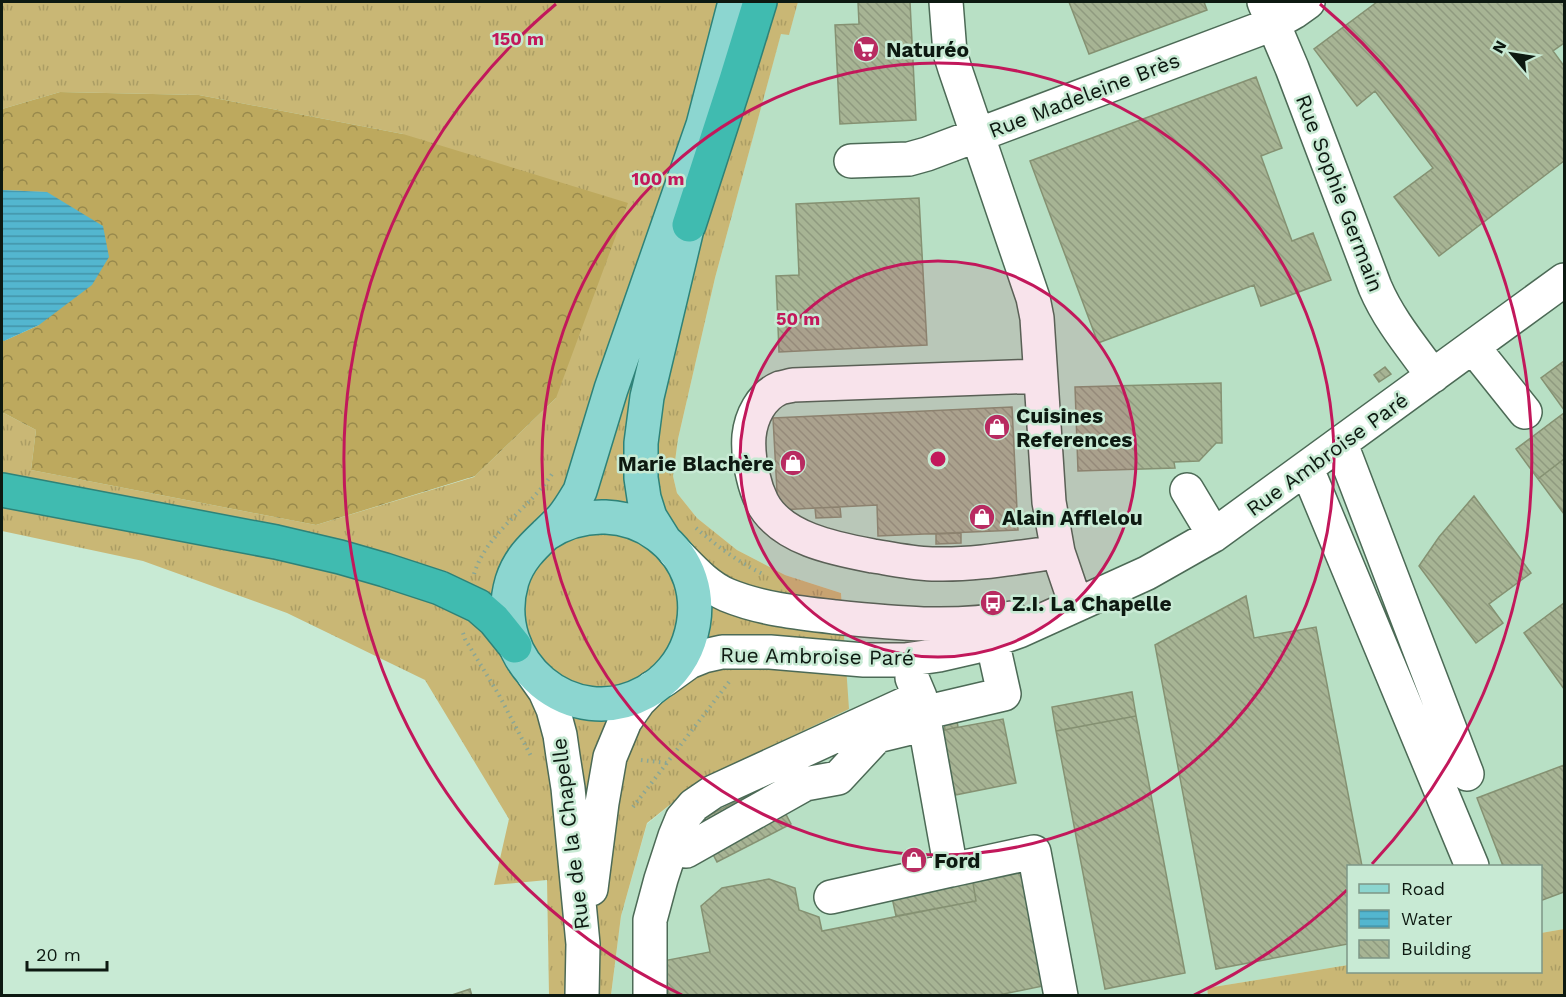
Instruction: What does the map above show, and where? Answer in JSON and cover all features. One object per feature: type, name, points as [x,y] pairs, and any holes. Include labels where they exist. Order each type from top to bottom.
[{"type":"highway","points":[[689,225],[759,2]]},
{"type":"highway","points":[[2,490],[339,556],[440,588],[478,606],[494,620],[515,646]]},
{"type":"main road","points":[[703,125],[689,225],[647,397],[641,443],[641,478],[644,498],[650,517],[688,576],[693,589],[695,617],[682,658],[658,684],[640,695],[620,702],[598,704],[585,702],[550,689],[533,674],[520,656],[515,646],[507,612],[510,590],[517,568],[530,549],[571,506],[580,491],[611,388],[703,125],[735,2]]},
{"type":"main road","points":[[546,534],[577,519],[614,517],[641,525],[669,546]]},
{"type":"street","points":[[946,2],[950,52],[1033,298],[1037,318],[1049,502],[1058,552],[1076,605]]},
{"type":"street","name":"Rue Madeleine Brès","points":[[852,161],[909,159],[977,136],[1268,13],[1294,12],[1308,2]]},
{"type":"street","name":"Rue Sophie Germain","points":[[1268,13],[1292,68],[1378,295],[1433,376]]},
{"type":"street","name":"Rue Ambroise Paré","points":[[658,684],[689,662],[722,652],[770,652],[864,660],[905,660],[939,656],[974,647],[1019,631],[1148,573],[1214,536],[1564,280]]},
{"type":"street","points":[[1473,347],[1525,412]]},
{"type":"street","points":[[1040,376],[793,385],[779,388],[759,406],[752,420],[749,436],[750,465],[762,502],[786,528],[803,537],[844,550],[909,562],[935,564],[965,563],[1058,552]]},
{"type":"street","points":[[1341,444],[1467,774]]},
{"type":"street","points":[[1307,469],[1471,865]]},
{"type":"street","points":[[1187,490],[1214,536]]},
{"type":"street","name":"Rue Ambroise Paré","points":[[669,546],[711,586],[727,595],[756,604],[796,612],[892,622],[962,625],[984,623],[1076,605]]},
{"type":"street","points":[[650,996],[650,920],[672,845],[682,819],[694,805],[713,792],[923,711],[1004,694],[992,640]]},
{"type":"street","points":[[905,660],[923,711],[951,870]]},
{"type":"street","name":"Rue de la Chapelle","points":[[533,674],[545,691],[553,709],[560,735],[568,788],[583,944]]},
{"type":"street","name":"Rue de la Chapelle","points":[[583,944],[610,757],[625,721],[639,701],[658,684]]},
{"type":"street","points":[[831,897],[1034,852],[1061,996]]},
{"type":"street","points":[[582,996],[583,944]]},
{"type":"path","points":[[627,815],[728,684],[736,670],[737,651]]},
{"type":"shaded area","points":[[798,2],[1564,2],[1564,929],[1542,933],[1542,865],[1347,865],[1347,965],[1207,988],[1208,995],[611,996],[621,916],[647,824],[686,792],[725,768],[848,709],[841,593],[785,575],[737,550],[697,518],[677,493],[673,476],[678,439],[715,278],[781,33],[789,34]]},
{"type":"green space","points":[[2,2],[798,2],[789,35],[781,34],[715,278],[678,439],[673,476],[677,493],[697,518],[737,550],[785,575],[841,593],[849,709],[725,768],[686,792],[647,823],[621,916],[611,995],[549,995],[547,880],[494,885],[509,819],[425,680],[287,613],[143,561],[2,531],[2,412],[36,430],[31,470],[316,525],[474,477],[556,398],[403,134],[199,95],[60,92],[2,109]]},
{"type":"green space","points":[[60,92],[199,95],[403,134],[628,203],[556,398],[475,476],[316,525],[31,470],[36,430],[2,412],[2,340],[39,325],[47,192],[2,190],[2,109]]},
{"type":"green space","points":[[1564,929],[1564,995],[1208,996],[1207,988],[1347,965],[1347,973],[1542,973],[1542,933]]},
{"type":"water","points":[[2,190],[47,192],[103,226],[109,257],[92,285],[39,325],[4,341],[2,340]]},
{"type":"building","points":[[858,2],[910,2],[916,120],[840,124],[835,25],[859,24]]},
{"type":"building","points":[[1069,2],[1204,2],[1207,10],[1089,54]]},
{"type":"building","points":[[1377,2],[1564,2],[1564,43],[1553,51],[1564,66],[1564,161],[1439,256],[1394,197],[1433,168],[1375,91],[1357,106],[1314,49]]},
{"type":"building","points":[[1256,77],[1282,148],[1261,156],[1292,241],[1313,233],[1331,280],[1261,306],[1254,285],[1098,343],[1030,161]]},
{"type":"building","points":[[919,198],[927,345],[779,352],[776,276],[799,275],[796,204]]},
{"type":"building","points":[[1564,361],[1564,410],[1541,378]]},
{"type":"building","points":[[1385,367],[1391,374],[1379,382],[1374,375]]},
{"type":"building","points":[[1221,383],[1222,443],[1216,443],[1199,461],[1174,462],[1175,468],[1078,471],[1075,387]]},
{"type":"building","points":[[1012,407],[1018,530],[878,536],[877,505],[778,510],[773,418]]},
{"type":"building","points":[[1564,413],[1564,459],[1538,479],[1516,449]]},
{"type":"building","points":[[1564,459],[1564,514],[1538,479]]},
{"type":"building","points":[[1474,496],[1531,573],[1489,604],[1503,623],[1476,643],[1419,566],[1439,537]]},
{"type":"building","points":[[840,507],[841,517],[816,518],[815,508]]},
{"type":"building","points":[[961,533],[961,543],[936,544],[936,534]]},
{"type":"building","points":[[1246,596],[1254,638],[1316,627],[1362,865],[1347,865],[1347,944],[1216,969],[1155,645]]},
{"type":"building","points":[[1158,597],[1161,605],[1149,611],[1145,603]]},
{"type":"building","points":[[1564,603],[1564,689],[1524,633]]},
{"type":"building","points":[[1132,692],[1136,716],[1056,731],[1052,707]]},
{"type":"building","points":[[1136,716],[1185,973],[1105,989],[1056,731]]},
{"type":"building","points":[[1003,719],[1016,783],[955,795],[943,730]]},
{"type":"building","points":[[957,721],[958,727],[945,730],[944,723]]},
{"type":"building","points":[[1564,765],[1564,892],[1542,900],[1542,865],[1503,865],[1477,798]]},
{"type":"building","points":[[770,784],[791,824],[717,862],[696,822]]},
{"type":"building","points":[[1020,868],[1043,986],[994,996],[669,996],[663,961],[710,952],[701,906],[722,888],[769,879],[795,888],[799,910],[819,917],[822,931],[976,901],[972,877]]},
{"type":"building","points":[[972,877],[976,901],[896,916],[891,893]]},
{"type":"building","points":[[470,989],[472,996],[449,996]]},
{"type":"place","name":"Naturéo","points":[[866,49]]},
{"type":"place","name":"Cuisines References","points":[[997,427]]},
{"type":"place","name":"Marie Blachère","points":[[793,463]]},
{"type":"place","name":"Alain Afflelou","points":[[982,517]]},
{"type":"place","name":"Z.I. La Chapelle","points":[[993,603]]},
{"type":"place","name":"Ford","points":[[914,860]]}]
